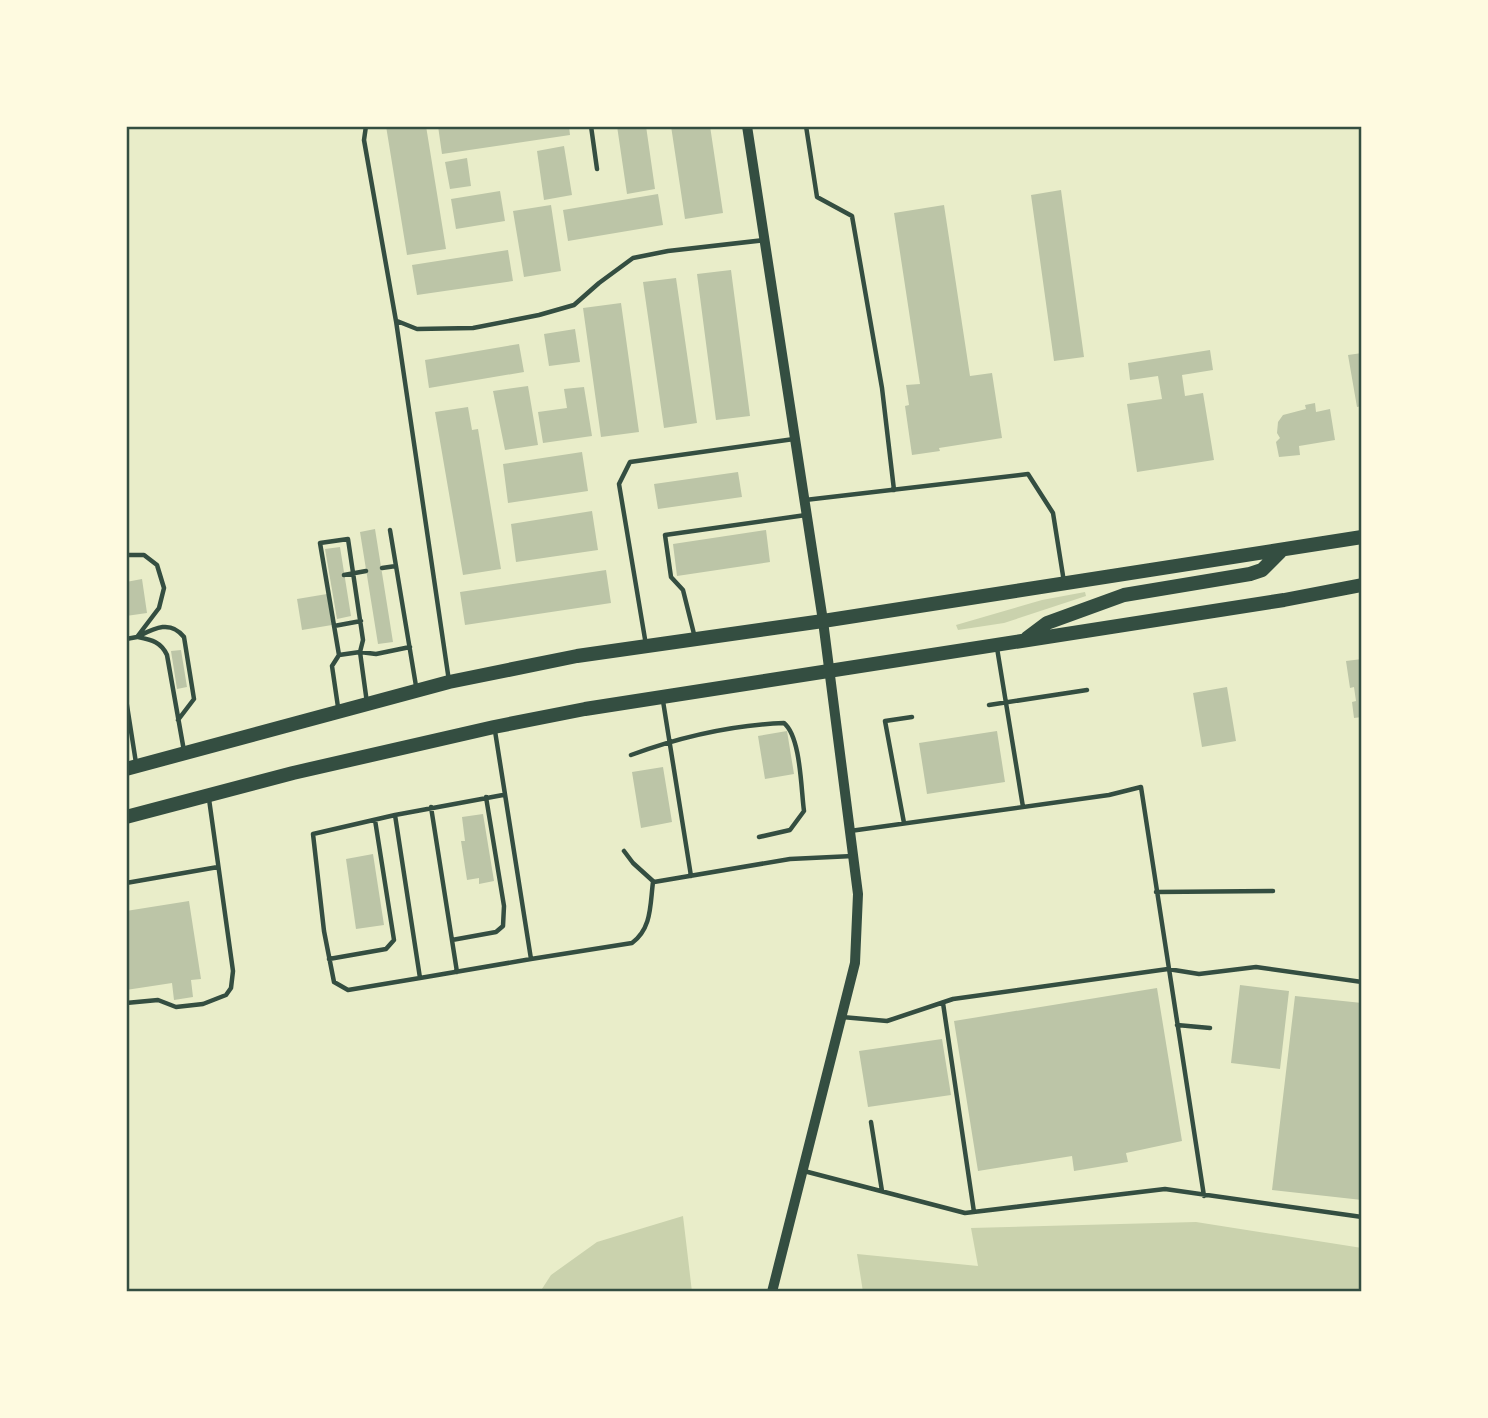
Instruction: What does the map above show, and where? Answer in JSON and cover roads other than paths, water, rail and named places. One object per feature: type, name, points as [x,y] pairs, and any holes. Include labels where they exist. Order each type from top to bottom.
[{"type":"main road","points":[[131,768],[449,682],[577,656],[823,621],[1362,537]]},
{"type":"main road","points":[[1026,639],[1047,623],[1124,595],[1262,570],[1282,550]]},
{"type":"main road","points":[[126,817],[293,773],[494,727],[662,697],[1284,600],[1362,585]]},
{"type":"street","points":[[747,126],[823,621],[858,894],[855,963],[772,1292]]},
{"type":"lane","points":[[366,126],[364,140],[396,321],[449,682]]},
{"type":"lane","points":[[592,126],[597,169]]},
{"type":"lane","points":[[806,126],[817,197],[852,216],[882,388],[894,490]]},
{"type":"lane","points":[[396,321],[417,329],[472,328],[539,315],[574,305],[633,258],[668,251],[765,240]]},
{"type":"lane","points":[[646,646],[619,484],[630,462],[794,439]]},
{"type":"lane","points":[[804,500],[1028,474],[1053,513],[1064,583]]},
{"type":"lane","points":[[695,639],[683,590],[671,578],[665,535],[806,515]]},
{"type":"lane","points":[[390,530],[417,691]]},
{"type":"lane","points":[[339,712],[332,666],[339,655],[320,543],[348,539],[361,621],[363,640],[360,652],[368,704]]},
{"type":"lane","points":[[126,555],[144,555],[157,565],[164,588],[159,608],[137,637]]},
{"type":"lane","points":[[382,568],[396,566]]},
{"type":"lane","points":[[344,575],[366,571]]},
{"type":"lane","points":[[334,626],[361,621]]},
{"type":"lane","points":[[126,639],[168,626],[179,631],[184,637],[194,699],[178,720]]},
{"type":"lane","points":[[137,637],[153,640],[163,646],[167,655],[184,754]]},
{"type":"lane","points":[[996,644],[1023,807]]},
{"type":"lane","points":[[339,655],[360,652],[376,654],[410,647]]},
{"type":"lane","points":[[989,705],[1087,691]]},
{"type":"lane","points":[[662,697],[691,876]]},
{"type":"lane","points":[[126,699],[131,768]]},
{"type":"lane","points":[[904,823],[885,721],[912,717]]},
{"type":"lane","points":[[631,755],[669,741],[740,727],[785,723],[790,728],[797,752],[804,811],[790,830],[759,837]]},
{"type":"lane","points":[[494,727],[531,959]]},
{"type":"lane","points":[[850,831],[1118,794],[1141,787],[1204,1196]]},
{"type":"lane","points":[[503,795],[431,807],[313,834],[334,982],[348,990],[632,943],[644,934],[649,919],[653,882]]},
{"type":"lane","points":[[126,1003],[158,1000],[176,1007],[203,1004],[226,995],[231,988],[233,971],[208,796]]},
{"type":"lane","points":[[452,940],[496,932],[503,926],[504,906],[486,797]]},
{"type":"lane","points":[[431,807],[457,972]]},
{"type":"lane","points":[[395,815],[420,978]]},
{"type":"lane","points":[[329,959],[386,949],[394,940],[375,820]]},
{"type":"lane","points":[[624,851],[653,882]]},
{"type":"lane","points":[[653,882],[790,859],[853,856]]},
{"type":"lane","points":[[126,883],[218,867]]},
{"type":"lane","points":[[1156,892],[1273,891]]},
{"type":"lane","points":[[841,1017],[887,1021],[953,999],[1168,969],[1199,974],[1256,967],[1362,982]]},
{"type":"lane","points":[[943,1003],[974,1212]]},
{"type":"lane","points":[[1177,1025],[1210,1028]]},
{"type":"lane","points":[[871,1122],[882,1191]]},
{"type":"lane","points":[[803,1170],[965,1213],[1165,1189],[1362,1217]]}]
